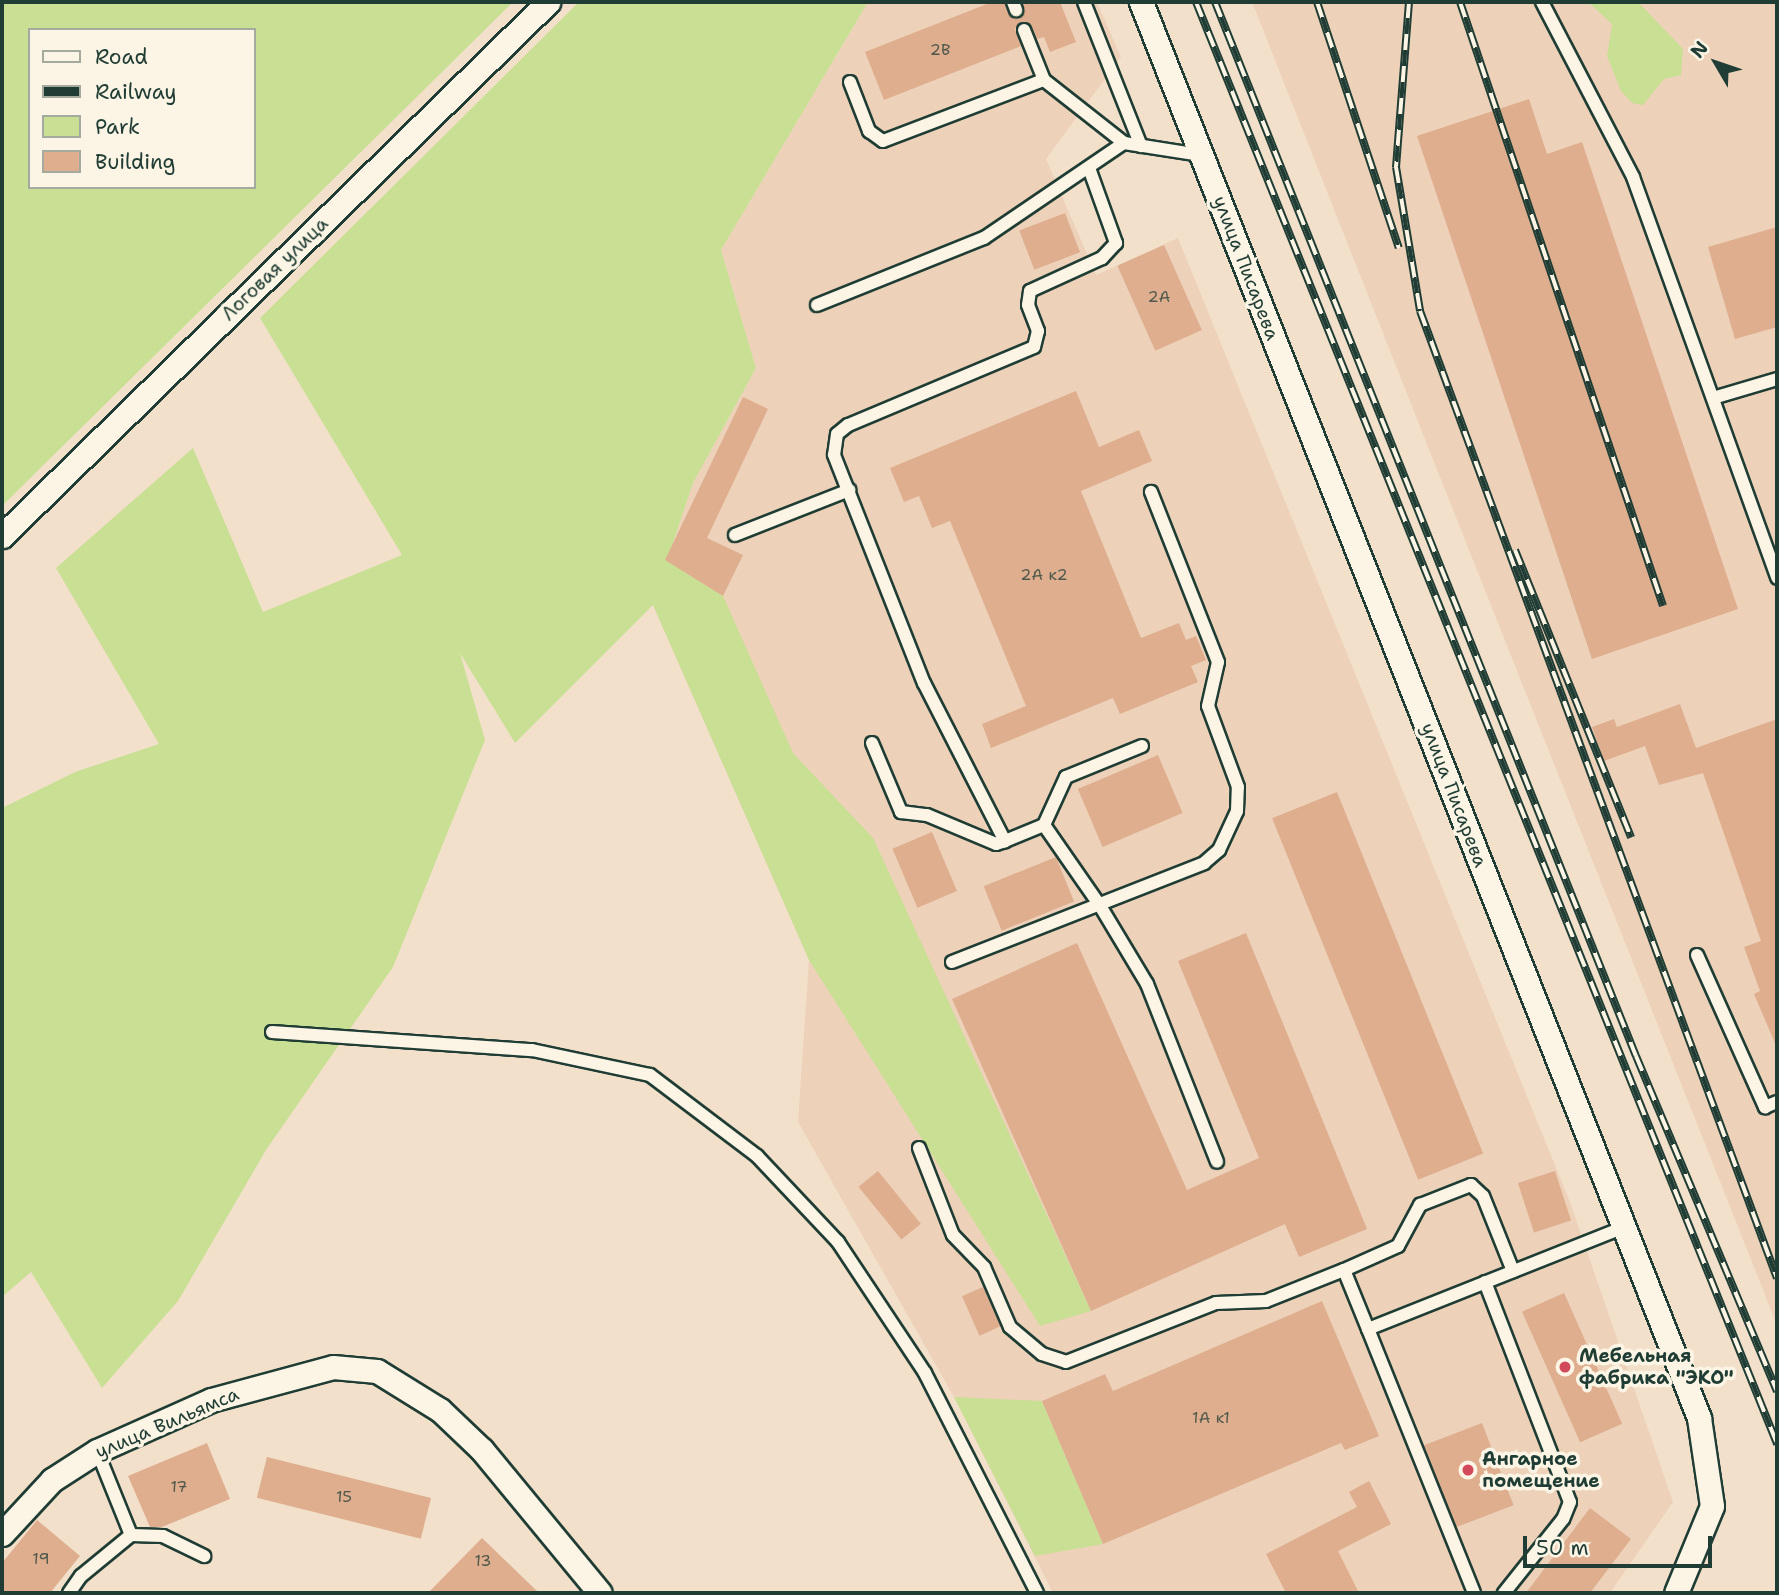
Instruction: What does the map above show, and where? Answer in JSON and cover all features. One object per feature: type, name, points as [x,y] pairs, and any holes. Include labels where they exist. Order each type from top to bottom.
[{"type":"street","name":"Логовая улица","points":[[2,536],[548,2]]},
{"type":"street","name":"улица Писарева","points":[[1141,2],[1699,1418],[1712,1506],[1676,1593]]},
{"type":"street","name":"улица Вильямса","points":[[2,1534],[52,1480],[97,1451],[211,1400],[292,1374],[333,1367],[377,1371],[440,1410],[482,1450],[600,1593]]},
{"type":"lane","points":[[1084,2],[1141,146]]},
{"type":"lane","points":[[1542,2],[1633,177],[1777,578]]},
{"type":"lane","points":[[1024,30],[1044,80],[1124,144],[1201,155]]},
{"type":"lane","points":[[850,82],[869,131],[883,141],[1044,80]]},
{"type":"lane","points":[[817,305],[984,238],[1124,144]]},
{"type":"lane","points":[[1005,841],[924,683],[834,455],[838,434],[848,425],[1026,354],[1038,340],[1028,305],[1030,291],[1112,250],[1115,235],[1089,168]]},
{"type":"lane","points":[[1713,398],[1777,379]]},
{"type":"lane","points":[[735,535],[849,490]]},
{"type":"lane","points":[[952,962],[1212,858],[1240,799],[1208,706],[1218,662],[1151,492]]},
{"type":"lane","points":[[872,743],[901,812],[927,815],[996,844],[1044,825],[1066,777],[1143,746]]},
{"type":"lane","points":[[1044,825],[1099,904],[1147,984],[1217,1161]]},
{"type":"lane","points":[[1697,955],[1765,1107],[1777,1102]]},
{"type":"lane","points":[[272,1032],[532,1050],[650,1075],[757,1156],[838,1242],[925,1373],[1037,1593]]},
{"type":"lane","points":[[919,1148],[953,1234],[984,1267],[1010,1327],[1054,1360],[1081,1357],[1216,1303],[1266,1301],[1345,1270],[1398,1247],[1420,1205],[1471,1185],[1483,1196],[1513,1271]]},
{"type":"lane","points":[[1368,1329],[1624,1227]]},
{"type":"lane","points":[[1345,1270],[1474,1593]]},
{"type":"lane","points":[[1485,1282],[1570,1502],[1563,1519],[1504,1593]]},
{"type":"lane","points":[[97,1451],[131,1535]]},
{"type":"lane","points":[[69,1593],[81,1577],[131,1535],[163,1536],[204,1556]]},
{"type":"shaded area","points":[[868,2],[1097,2],[1121,57],[1046,159],[1096,275],[1178,238],[1570,1202],[1673,1502],[1610,1593],[1053,1593],[954,1397],[798,1122],[809,960],[653,605],[693,483],[756,368],[721,250]]},
{"type":"shaded area","points":[[1252,2],[1777,2],[1777,1325],[1432,457]]},
{"type":"green space","points":[[2,2],[513,2],[2,506]]},
{"type":"green space","points":[[579,2],[868,2],[721,250],[756,368],[693,483],[667,561],[723,596],[793,753],[873,838],[1091,1311],[1040,1326],[809,960],[653,605],[515,743],[460,653],[485,740],[393,967],[266,1150],[178,1301],[102,1388],[31,1272],[2,1297],[2,808],[75,772],[159,744],[56,568],[193,448],[263,612],[402,555],[260,318]]},
{"type":"green space","points":[[1588,2],[1638,2],[1683,49],[1681,75],[1664,79],[1643,105],[1632,103],[1621,91],[1607,56],[1612,24]]},
{"type":"green space","points":[[954,1397],[1042,1401],[1103,1544],[1035,1556]]},
{"type":"building","points":[[992,2],[1004,2],[1015,19],[1024,12],[1022,2],[1060,2],[1076,42],[1050,52],[1044,37],[1037,39],[1030,24],[1021,22],[1015,29],[1021,46],[884,100],[865,52]]},
{"type":"building","points":[[1529,99],[1547,154],[1582,142],[1738,609],[1592,659],[1417,136]]},
{"type":"building","points":[[1065,213],[1080,252],[1034,270],[1019,231]]},
{"type":"building","points":[[1777,227],[1777,327],[1735,339],[1708,247]]},
{"type":"building","points":[[1164,245],[1202,330],[1155,351],[1117,266]]},
{"type":"building","points":[[1076,391],[1099,447],[1139,430],[1152,461],[1081,491],[1141,638],[1179,623],[1186,640],[1196,636],[1206,660],[1191,666],[1198,682],[1120,714],[1113,698],[991,748],[982,724],[1026,706],[950,521],[932,528],[919,496],[904,502],[890,468]]},
{"type":"building","points":[[743,397],[768,409],[707,538],[743,555],[723,596],[665,560]]},
{"type":"building","points":[[1680,704],[1696,748],[1777,719],[1777,1048],[1754,994],[1760,991],[1744,947],[1761,941],[1703,773],[1659,785],[1645,746],[1604,761],[1592,727],[1614,719],[1617,727]]},
{"type":"building","points":[[1158,755],[1183,813],[1103,847],[1078,789]]},
{"type":"building","points":[[1337,792],[1483,1154],[1418,1180],[1272,818]]},
{"type":"building","points":[[932,832],[957,891],[917,908],[892,849]]},
{"type":"building","points":[[1056,857],[1074,902],[1002,931],[984,886]]},
{"type":"building","points":[[1246,933],[1367,1229],[1299,1257],[1285,1224],[1091,1311],[952,999],[1077,943],[1187,1190],[1259,1158],[1178,961]]},
{"type":"building","points":[[878,1171],[921,1224],[901,1240],[859,1187]]},
{"type":"building","points":[[1555,1171],[1571,1220],[1534,1233],[1518,1183]]},
{"type":"building","points":[[983,1287],[1000,1326],[979,1336],[962,1296]]},
{"type":"building","points":[[1564,1293],[1622,1424],[1580,1442],[1522,1312]]},
{"type":"building","points":[[1322,1301],[1379,1436],[1345,1450],[1341,1443],[1103,1544],[1042,1401],[1105,1374],[1113,1391]]},
{"type":"building","name":"Ангарное помещение","points":[[1482,1423],[1514,1505],[1456,1527],[1424,1445]]},
{"type":"building","points":[[207,1443],[230,1499],[162,1527],[150,1527],[128,1476]]},
{"type":"building","points":[[267,1457],[431,1498],[421,1539],[257,1498]]},
{"type":"building","points":[[1369,1481],[1391,1524],[1338,1551],[1359,1593],[1286,1593],[1266,1554],[1357,1507],[1349,1492]]},
{"type":"building","points":[[1590,1508],[1631,1539],[1590,1593],[1526,1593]]},
{"type":"building","points":[[37,1520],[80,1556],[50,1593],[2,1593],[2,1563]]},
{"type":"building","points":[[482,1538],[539,1593],[428,1593]]},
{"type":"railway","points":[[1196,2],[1777,1444]]},
{"type":"railway","points":[[1215,2],[1636,1056],[1777,1392]]},
{"type":"railway","points":[[1317,2],[1399,248]]},
{"type":"railway","points":[[1409,2],[1396,167],[1420,311],[1777,1278]]},
{"type":"railway","points":[[1460,2],[1663,606]]},
{"type":"railway","points":[[1515,550],[1631,837]]},
{"type":"place","name":"Мебельная фабрика \"ЭКО\"","points":[[1565,1367]]},
{"type":"place","name":"Ангарное помещение","points":[[1468,1470]]}]
